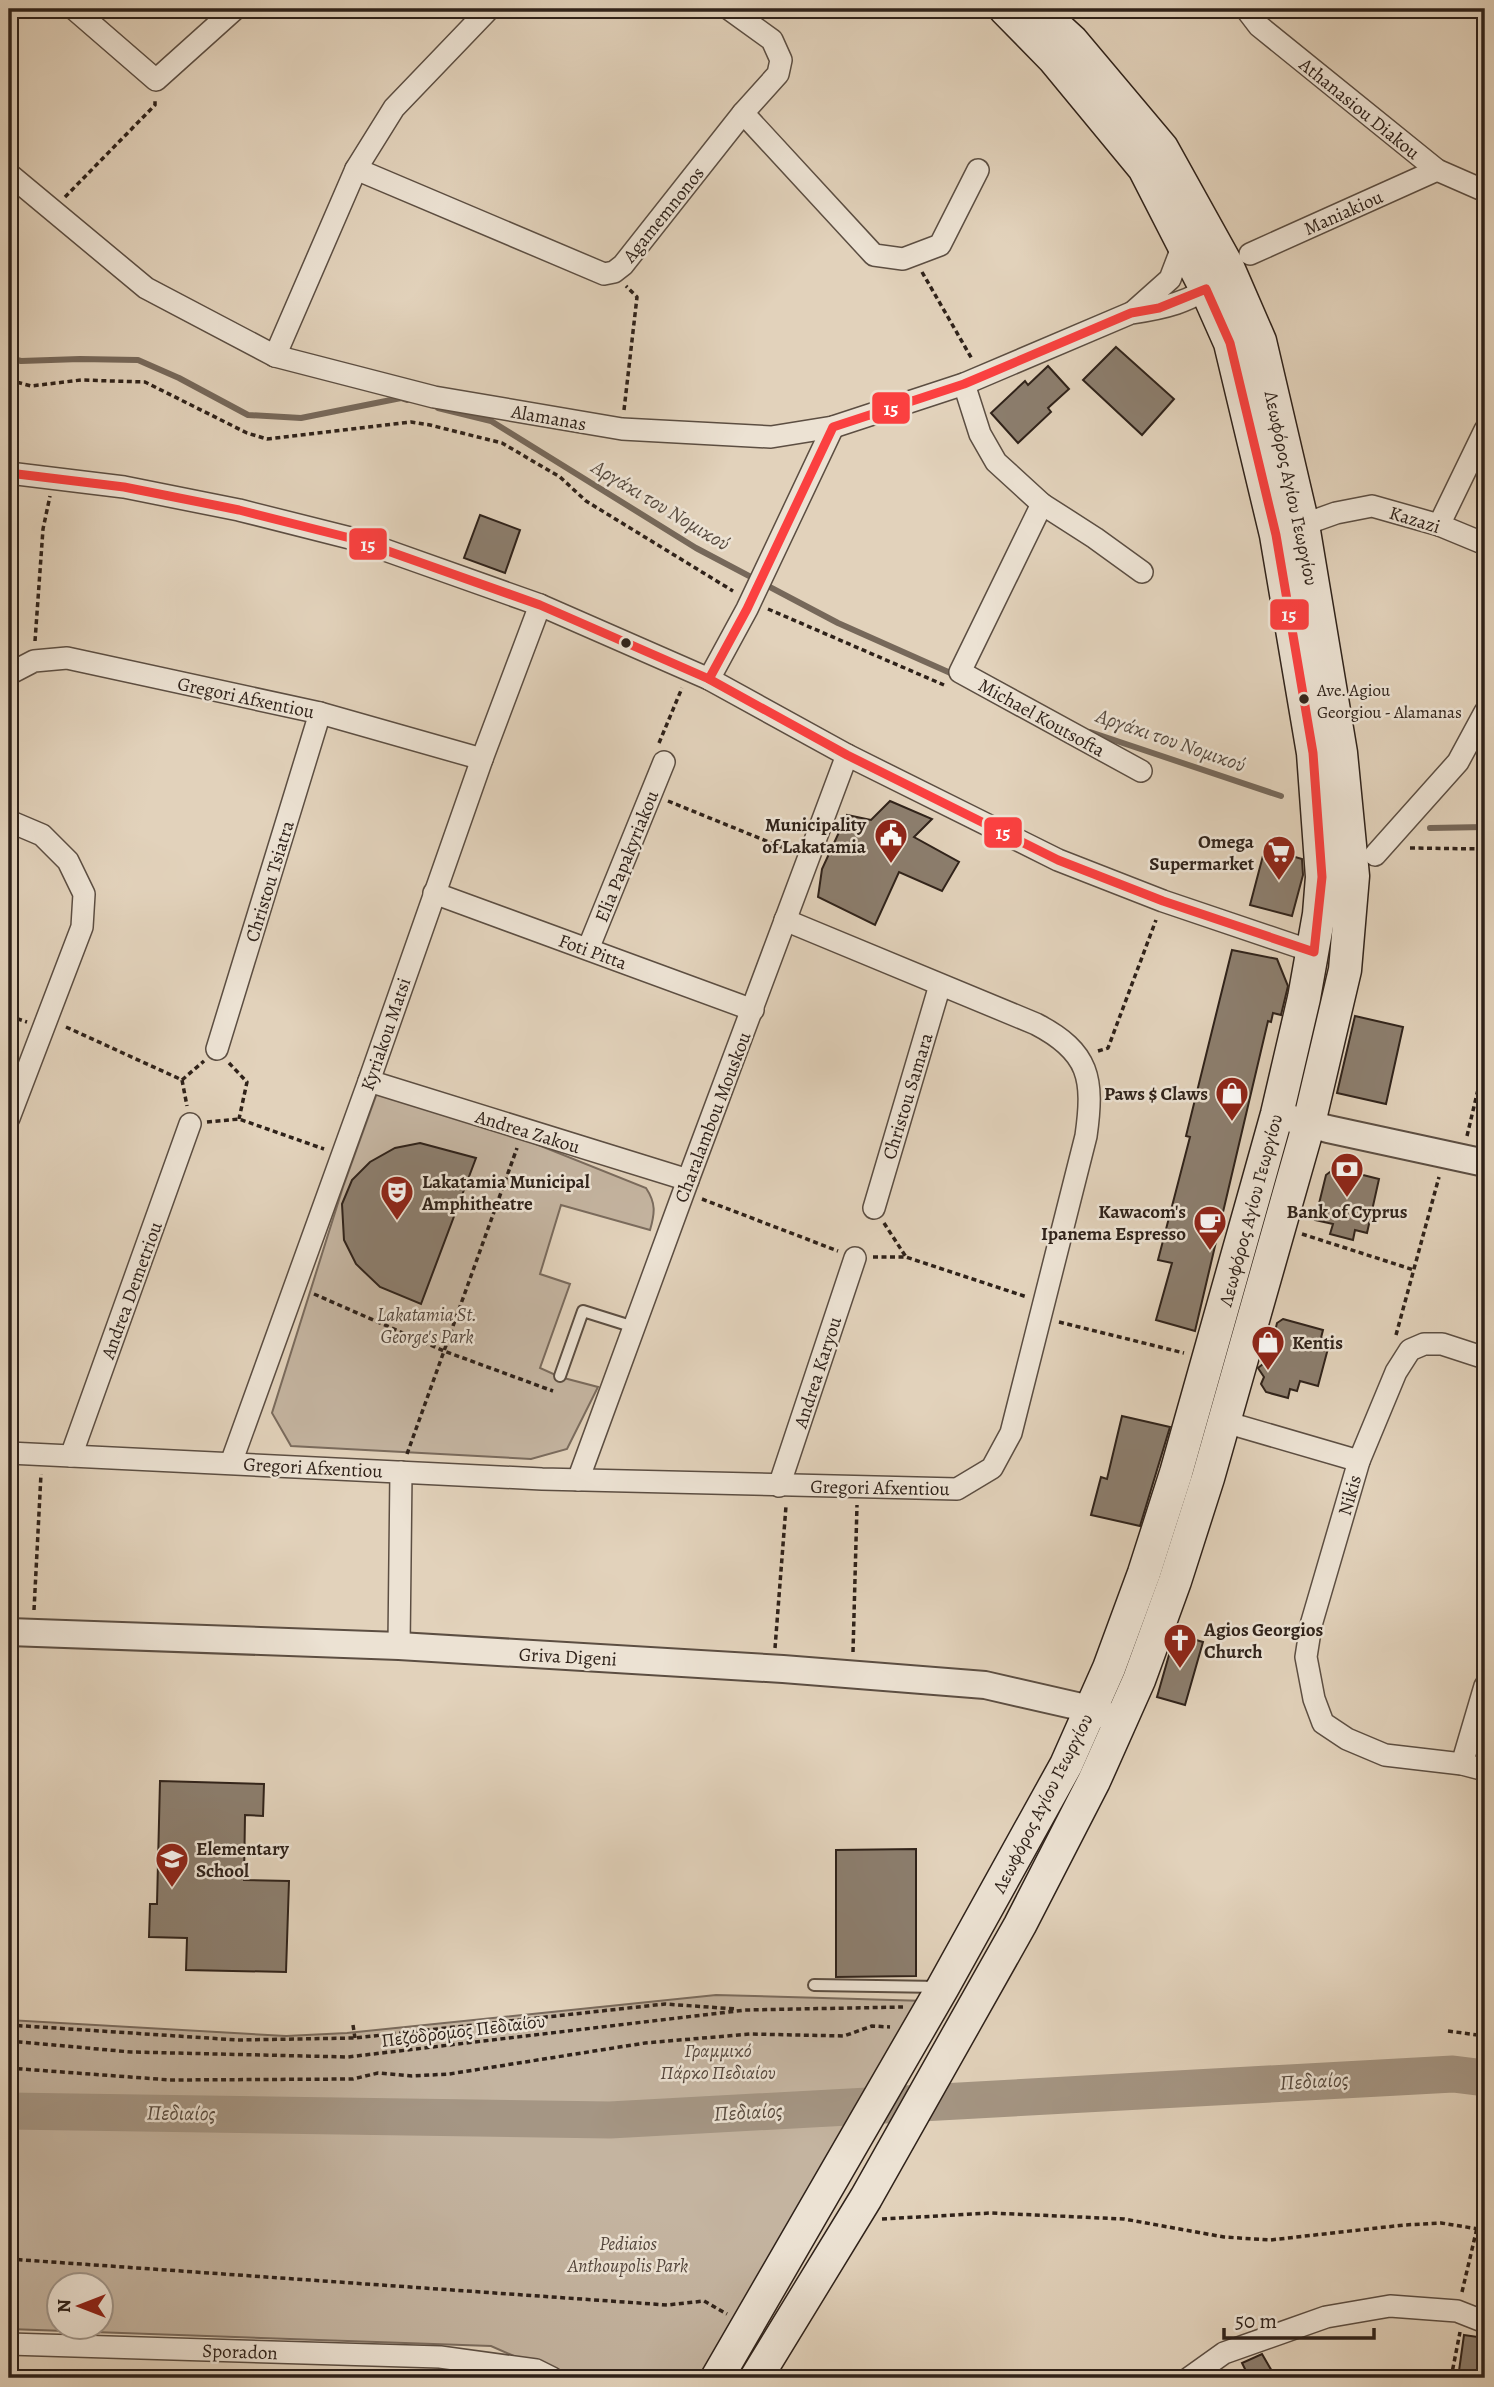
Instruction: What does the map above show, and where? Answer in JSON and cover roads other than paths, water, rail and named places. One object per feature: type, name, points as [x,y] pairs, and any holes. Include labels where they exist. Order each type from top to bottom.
[{"type":"main road","name":"Λεωφόρος Αγίου Γεωργίου","points":[[756,2378],[859,2209],[1020,1925],[1094,1781],[1121,1721],[1175,1581],[1225,1422],[1310,1123],[1345,970],[1353,876],[1340,753],[1290,530],[1230,343],[1206,289],[1144,168],[1054,59],[1005,9]]},
{"type":"main road","name":"Λεωφόρος Αγίου Γεωργίου","points":[[717,2378],[824,2195],[906,2021],[943,1987],[1066,1765],[1109,1668],[1144,1573],[1176,1472],[1277,1114],[1314,952],[1322,877],[1313,753],[1290,530],[1260,341],[1238,260],[1162,148],[1072,41],[1037,9]]},
{"type":"street","points":[[74,9],[156,80],[235,9]]},
{"type":"street","points":[[275,356],[356,169],[394,108],[489,9]]},
{"type":"street","name":"Agamemnonos","points":[[356,169],[604,274],[614,272],[623,265],[743,113],[778,74],[781,60],[772,40],[729,9]]},
{"type":"street","name":"Athanasiou Diakou","points":[[1245,9],[1264,17],[1437,170],[1485,191]]},
{"type":"street","points":[[743,113],[874,255],[903,259],[940,245],[978,170]]},
{"type":"street","name":"Maniakiou","points":[[1238,260],[1437,170]]},
{"type":"street","name":"Alamanas","points":[[9,174],[145,288],[275,356],[434,397],[622,429],[771,437],[834,428],[973,380],[1131,313],[1159,308],[1206,289]]},
{"type":"street","name":"Alamanas","points":[[1131,313],[1170,279],[1183,245]]},
{"type":"street","points":[[1206,289],[1238,260]]},
{"type":"street","points":[[973,380],[980,433],[996,462],[1042,504],[1142,572]]},
{"type":"street","points":[[699,674],[749,605],[834,428]]},
{"type":"street","points":[[1439,525],[1485,430]]},
{"type":"street","points":[[9,473],[124,487],[239,510],[354,538],[540,605],[699,674],[847,755],[1058,860],[1163,901],[1314,952]]},
{"type":"street","name":"Michael Koutsofta","points":[[1042,504],[960,672],[1141,771]]},
{"type":"street","name":"Kazazi","points":[[1290,530],[1336,513],[1371,506],[1439,525],[1485,544]]},
{"type":"street","name":"Kyriakou Matsi","points":[[231,1463],[482,759],[540,605]]},
{"type":"street","name":"Gregori Afxentiou","points":[[9,674],[34,661],[67,658],[320,713],[482,759]]},
{"type":"street","points":[[1375,855],[1458,762],[1485,712]]},
{"type":"street","name":"Christou Tsiatra","points":[[217,1049],[320,713]]},
{"type":"street","name":"Charalambou Mouskou","points":[[578,1480],[847,755]]},
{"type":"street","name":"Elia Papakyriakou","points":[[589,949],[664,762]]},
{"type":"street","points":[[9,821],[42,835],[68,861],[84,894],[82,927],[9,1118]]},
{"type":"street","name":"Foti Pitta","points":[[434,893],[753,1010]]},
{"type":"street","points":[[785,920],[940,985]]},
{"type":"street","name":"Gregori Afxentiou","points":[[9,1453],[578,1480],[957,1489],[992,1468],[1011,1433],[1086,1136],[1090,1105],[1087,1078],[1080,1058],[1058,1036],[1036,1024],[940,985]]},
{"type":"street","name":"Christou Samara","points":[[874,1208],[940,985]]},
{"type":"street","name":"Andrea Zakou","points":[[369,1081],[524,1129],[685,1186]]},
{"type":"street","points":[[1277,1114],[1464,1159]]},
{"type":"street","name":"Andrea Demetriou","points":[[71,1455],[190,1124]]},
{"type":"street","name":"Andrea Karyou","points":[[783,1486],[855,1258]]},
{"type":"street","name":"Nikis","points":[[1462,1764],[1385,1755],[1347,1740],[1324,1723],[1314,1699],[1306,1657],[1311,1625],[1359,1461],[1396,1372],[1410,1350],[1424,1345],[1442,1345],[1485,1358]]},
{"type":"street","points":[[1225,1422],[1359,1461]]},
{"type":"street","points":[[399,1646],[401,1472]]},
{"type":"street","name":"Griva Digeni","points":[[21,1632],[399,1646],[985,1685],[1090,1709],[1121,1721]]},
{"type":"street","points":[[1485,1686],[1462,1764],[1485,1770]]},
{"type":"street","points":[[1189,2378],[1224,2353],[1326,2317],[1390,2306],[1460,2313],[1485,2322]]},
{"type":"street","name":"Sporadon","points":[[9,2344],[440,2357],[536,2370],[552,2378]]},
{"type":"street","points":[[435,2378],[440,2357]]},
{"type":"lane","points":[[560,1376],[583,1311],[634,1327]]},
{"type":"lane","points":[[814,1985],[943,1987]]},
{"type":"waterway","name":"Αργάκι του Νομικού","points":[[9,358],[21,361],[138,360],[179,378],[248,415],[301,418],[401,398],[407,400]]},
{"type":"waterway","name":"Αργάκι του Νομικού","points":[[438,408],[491,421],[696,548],[838,623],[955,675]]},
{"type":"waterway","name":"Αργάκι του Νομικού","points":[[1090,732],[1281,796]]},
{"type":"waterway","name":"Αργάκι του Νομικού","points":[[1430,828],[1485,827]]},
{"type":"waterway","name":"Πεδιαίος","points":[[9,2111],[610,2120],[1453,2074],[1485,2078]]},
{"type":"place","name":"Ave. Agiou Georgiou - Alamanas","points":[[1304,699]]},
{"type":"place","name":"Municipality of Lakatamia","points":[[891,865]]},
{"type":"place","name":"Omega Supermarket","points":[[1279,882]]},
{"type":"place","name":"Paws $ Claws","points":[[1232,1123]]},
{"type":"place","name":"Bank of Cyprus","points":[[1347,1199]]},
{"type":"place","name":"Lakatamia Municipal Amphitheatre","points":[[397,1222]]},
{"type":"place","name":"Kawacom's Ipanema Espresso","points":[[1210,1252]]},
{"type":"place","name":"Kentis","points":[[1268,1372]]},
{"type":"place","name":"Agios Georgios Church","points":[[1180,1670]]},
{"type":"place","name":"Elementary School","points":[[172,1889]]},
{"type":"park label","name":"Lakatamia St. George's Park","points":[[427,1325]]},
{"type":"park label","name":"Γραμμικό Πάρκο Πεδιαίου","points":[[718,2061]]},
{"type":"park label","name":"Pediaios Anthoupolis Park","points":[[628,2254]]}]
